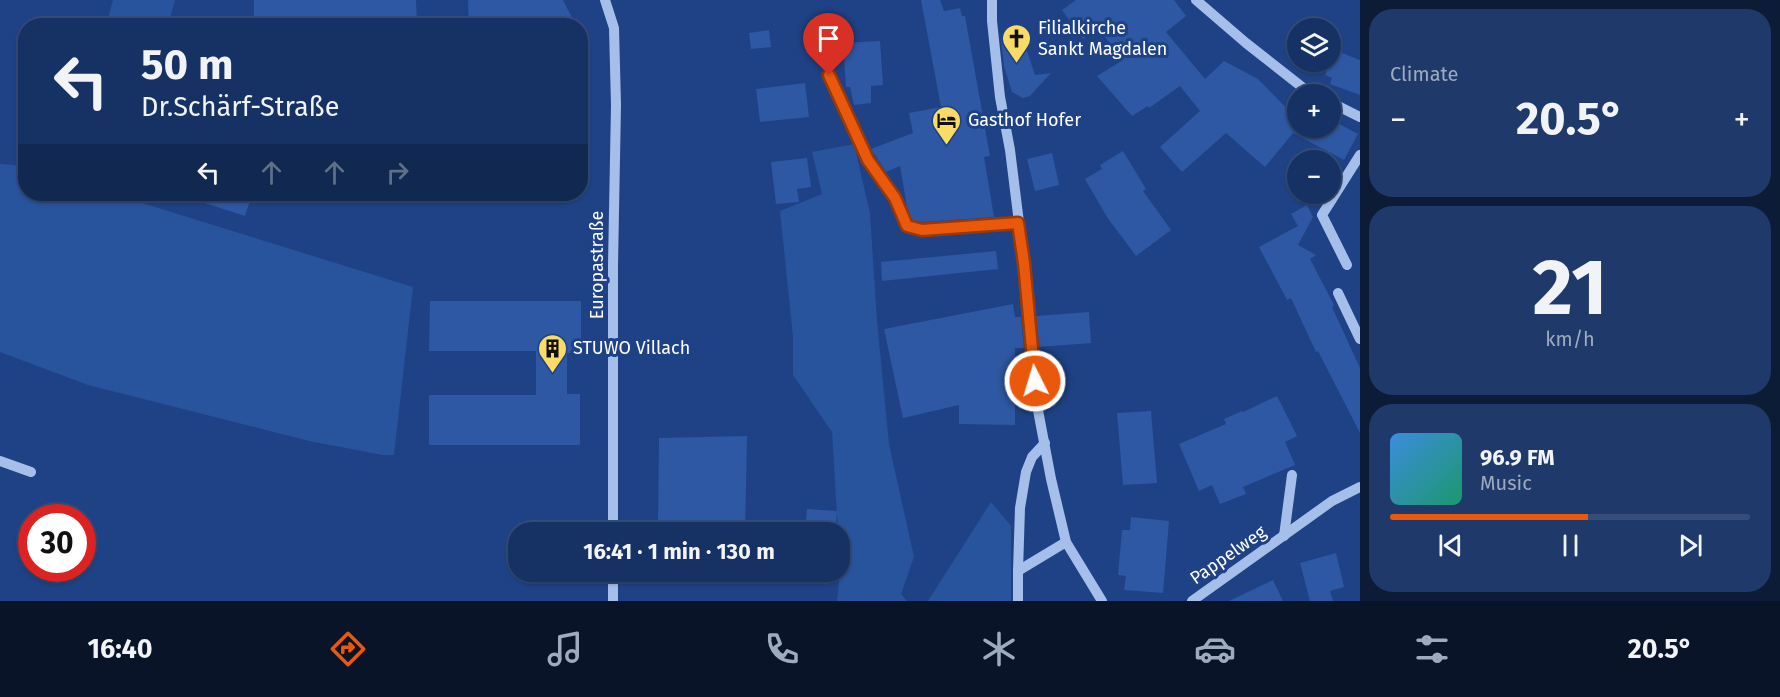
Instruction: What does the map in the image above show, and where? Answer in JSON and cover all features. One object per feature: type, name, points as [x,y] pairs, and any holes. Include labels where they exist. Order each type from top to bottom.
[{"type":"street","name":"Europastraße","points":[[605,0],[614,28],[616,105],[613,265],[613,522]]},
{"type":"street","points":[[992,0],[1000,97],[1010,150],[1024,263],[1037,405],[1066,542],[1102,601]]},
{"type":"street","points":[[1196,0],[1298,84]]},
{"type":"street","points":[[829,75],[868,160],[895,198],[907,226],[922,230],[1018,223]]},
{"type":"street","points":[[1341,108],[1360,117]]},
{"type":"street","points":[[1347,265],[1322,215],[1360,155]]},
{"type":"street","points":[[1338,293],[1360,339]]},
{"type":"street","points":[[1018,601],[1020,508],[1026,472],[1032,457],[1045,443]]},
{"type":"street","points":[[0,461],[31,472]]},
{"type":"street","name":"Pappelweg","points":[[1284,536],[1292,476]]},
{"type":"street","name":"Pappelweg","points":[[1192,601],[1332,501],[1360,487]]},
{"type":"street","points":[[1018,571],[1066,542]]},
{"type":"street","points":[[613,582],[613,601]]},
{"type":"shaded area","points":[[113,0],[175,0],[170,18],[108,18]]},
{"type":"shaded area","points":[[854,144],[870,213],[889,444],[914,557],[901,594],[907,601],[837,601],[839,582],[850,582],[850,522],[837,522],[832,432],[793,375],[793,337],[780,211],[822,194],[812,152]]},
{"type":"shaded area","points":[[0,164],[18,165],[18,201],[136,201],[413,287],[394,455],[309,441],[88,385],[0,352]]},
{"type":"shaded area","points":[[991,502],[1011,526],[1011,601],[928,601]]},
{"type":"building","points":[[254,0],[416,0],[417,18],[254,18]]},
{"type":"building","points":[[468,0],[563,0],[572,18],[469,18]]},
{"type":"building","points":[[921,0],[940,0],[944,11],[960,8],[962,16],[965,16],[990,156],[984,157],[994,217],[923,222],[912,220],[907,207],[900,166],[886,172],[871,149],[913,133],[909,113],[941,107]]},
{"type":"building","points":[[1076,0],[1174,0],[1186,16],[1166,32],[1205,79],[1224,61],[1258,79],[1287,109],[1287,138],[1289,138],[1265,167],[1226,133],[1182,172],[1160,147],[1200,111],[1180,86],[1149,108],[1148,106],[1132,116],[1097,76],[1123,60],[1098,28],[1083,39],[1062,10]]},
{"type":"building","points":[[769,30],[771,47],[751,49],[749,33]]},
{"type":"building","name":"Filialkirche Sankt Magdalen","points":[[1018,33],[1022,46],[1025,45],[1035,75],[1051,73],[1030,96],[1023,98],[1012,92],[1004,66],[1001,38]]},
{"type":"building","points":[[880,41],[883,85],[871,86],[871,103],[854,105],[850,87],[846,87],[843,43]]},
{"type":"building","points":[[1341,53],[1360,60],[1360,95],[1341,88],[1341,84],[1330,84],[1332,78],[1325,75],[1326,72],[1341,72]]},
{"type":"building","points":[[805,83],[809,117],[760,122],[756,89]]},
{"type":"building","points":[[1341,125],[1358,134],[1344,160],[1341,158],[1341,150],[1325,150],[1302,138],[1341,138]]},
{"type":"building","points":[[1123,151],[1146,189],[1143,191],[1171,230],[1136,256],[1107,217],[1085,179],[1102,169],[1100,165]]},
{"type":"building","points":[[1052,153],[1059,185],[1035,191],[1027,159]]},
{"type":"building","points":[[807,158],[811,187],[797,189],[799,202],[776,204],[771,162]]},
{"type":"building","points":[[198,201],[250,201],[245,216]]},
{"type":"building","points":[[1307,205],[1313,217],[1298,245],[1316,255],[1310,259],[1334,305],[1332,307],[1360,368],[1360,433],[1318,351],[1316,352],[1291,298],[1287,300],[1259,247],[1298,226],[1291,214]]},
{"type":"building","points":[[996,251],[998,269],[882,281],[881,262]]},
{"type":"building","name":"STUWO Villach","points":[[430,301],[581,301],[581,353],[567,353],[567,394],[580,394],[580,445],[429,445],[429,395],[536,395],[536,351],[429,351]]},
{"type":"building","points":[[1013,304],[1015,317],[1021,317],[1024,348],[1015,348],[1015,425],[959,424],[959,405],[903,418],[884,329]]},
{"type":"building","points":[[1089,312],[1091,343],[1039,347],[1036,316]]},
{"type":"building","points":[[1277,396],[1297,436],[1285,442],[1295,465],[1243,487],[1246,494],[1220,504],[1212,485],[1199,491],[1179,444],[1226,424],[1224,419]]},
{"type":"building","points":[[1151,411],[1157,483],[1123,485],[1117,413]]},
{"type":"building","points":[[747,436],[745,522],[658,522],[659,438]]},
{"type":"building","points":[[807,509],[837,511],[836,522],[806,522]]},
{"type":"building","points":[[1131,517],[1169,521],[1163,593],[1124,590],[1126,576],[1118,575],[1122,530],[1130,530]]},
{"type":"building","points":[[1336,553],[1344,587],[1330,591],[1333,601],[1310,601],[1300,563]]},
{"type":"building","points":[[1273,580],[1283,601],[1229,601]]},
{"type":"place","name":"Filialkirche Sankt Magdalen","points":[[1017,64]]},
{"type":"place","name":"Gasthof Hofer","points":[[947,146]]},
{"type":"place","name":"STUWO Villach","points":[[552,374]]},
{"type":"route","points":[[829,75],[868,160],[895,198],[907,226],[922,230],[1018,223],[1035,381]]}]
